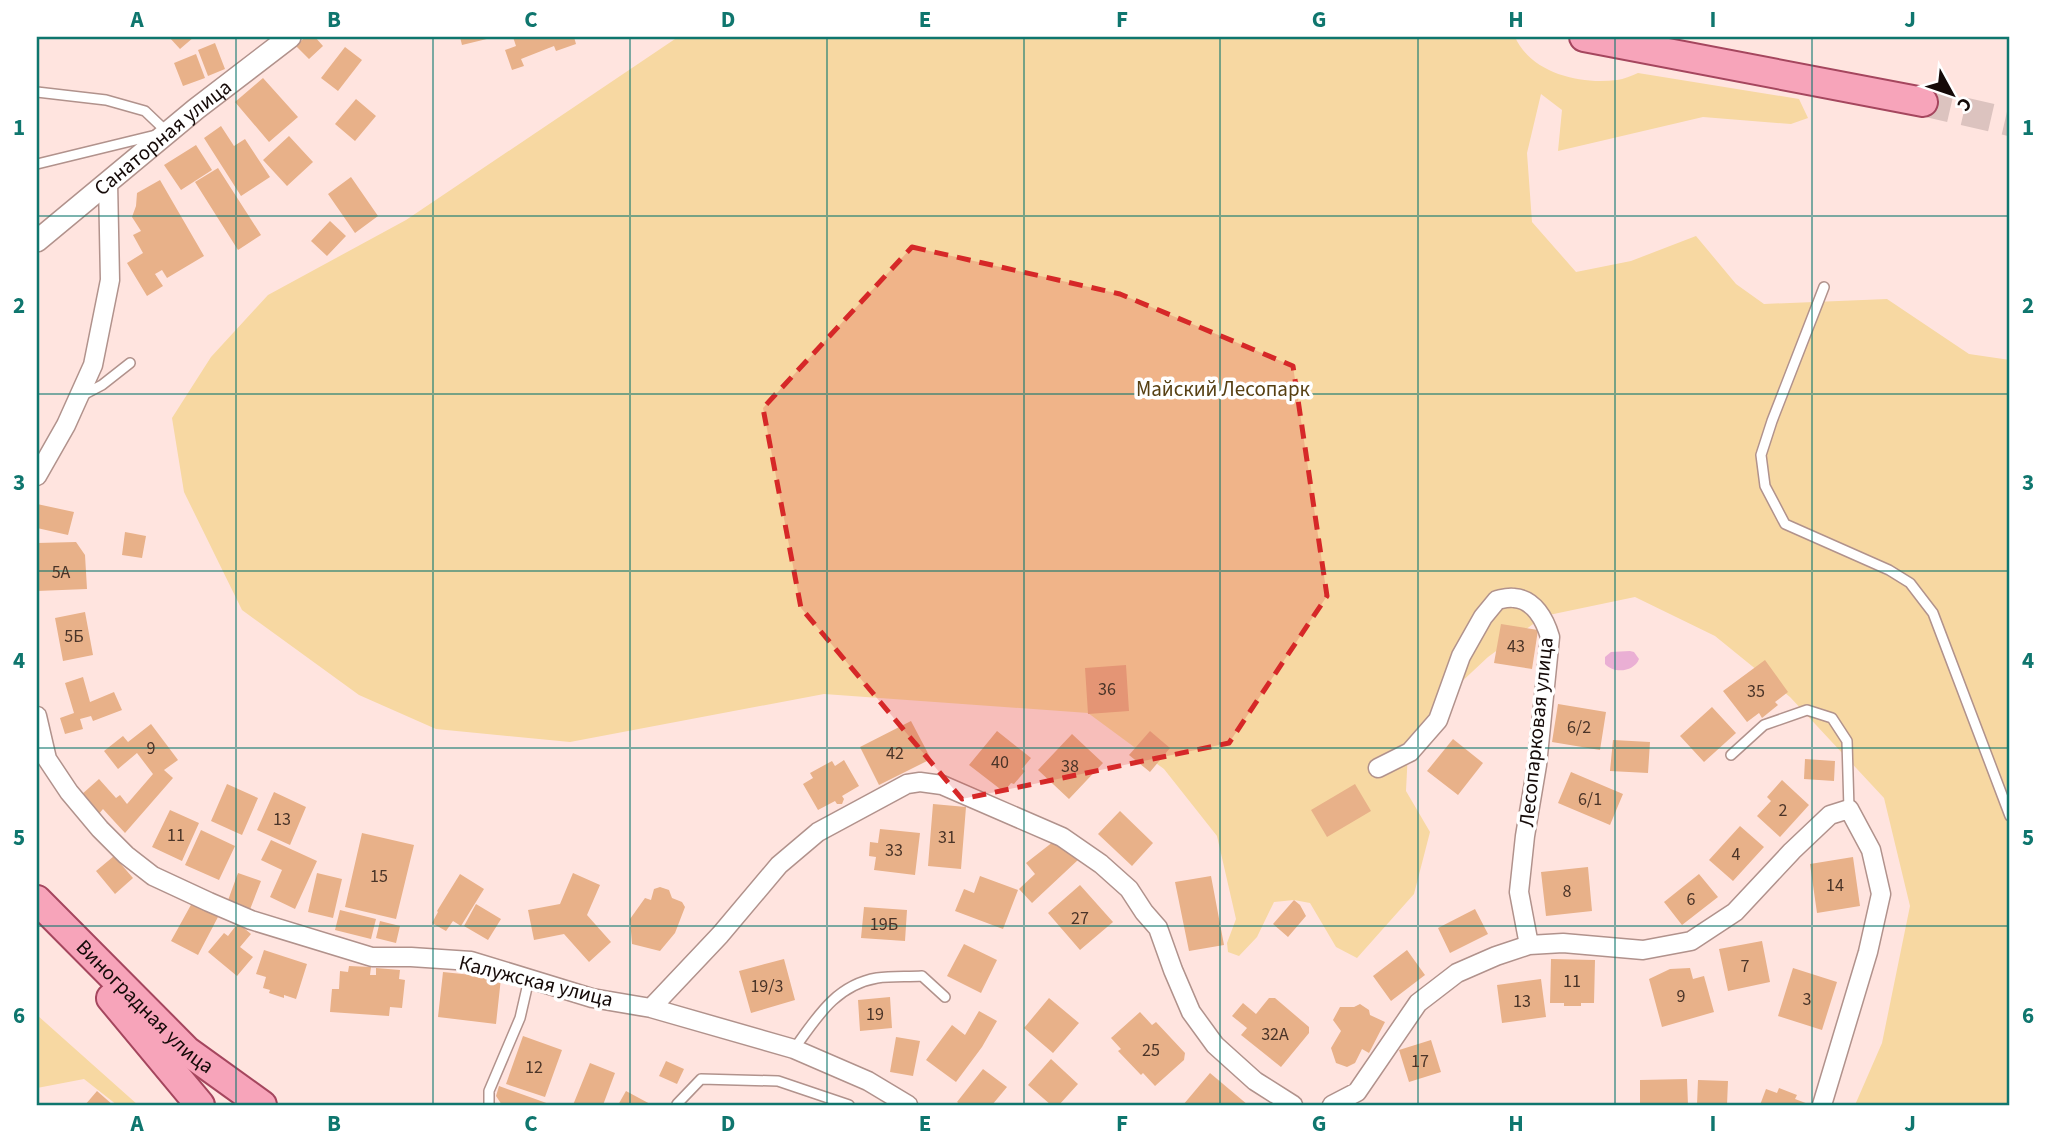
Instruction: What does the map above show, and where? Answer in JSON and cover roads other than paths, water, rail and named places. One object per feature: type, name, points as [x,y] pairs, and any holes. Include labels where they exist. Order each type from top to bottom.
[{"type":"main road","points":[[1584,37],[1923,102]]},
{"type":"main road","name":"Виноградная улица","points":[[37,900],[187,1051],[262,1105]]},
{"type":"main road","points":[[37,906],[200,1105]]},
{"type":"main road","points":[[187,1051],[243,1105]]},
{"type":"street","name":"Санаторная улица","points":[[37,241],[167,132],[290,37]]},
{"type":"street","points":[[37,476],[66,425],[93,365],[110,280],[108,182]]},
{"type":"street","name":"Лесопарковая улица","points":[[1378,768],[1410,752],[1438,720],[1461,656],[1483,617],[1497,600],[1515,597],[1534,606],[1545,621],[1550,637],[1537,765],[1519,892],[1529,945]]},
{"type":"street","name":"Калужская улица","points":[[37,716],[47,759],[69,792],[100,829],[126,855],[153,876],[251,919],[372,957],[471,961],[592,998],[650,1009],[794,1049],[868,1081],[908,1105]]},
{"type":"street","points":[[650,1009],[720,935],[779,865],[818,832],[907,784],[920,782],[942,785],[1062,837],[1101,864],[1129,889],[1158,928],[1172,970],[1191,1012],[1215,1045],[1255,1081],[1293,1105]]},
{"type":"street","points":[[1332,1105],[1357,1092],[1418,1003],[1457,973],[1529,945],[1563,943],[1643,950],[1691,941],[1735,912],[1830,815],[1849,809],[1871,850],[1881,894],[1868,952],[1822,1105]]},
{"type":"lane","points":[[37,92],[106,100],[145,111],[167,132]]},
{"type":"lane","points":[[37,164],[167,132]]},
{"type":"lane","points":[[1824,287],[1761,455],[1765,486],[1785,524],[1889,570],[1910,583],[1933,613],[2010,816]]},
{"type":"lane","points":[[78,398],[102,385],[130,363]]},
{"type":"lane","points":[[1731,755],[1763,725],[1807,710],[1832,718],[1847,741],[1849,809]]},
{"type":"lane","points":[[794,1049],[816,1018],[844,990],[876,978],[922,976],[946,997]]},
{"type":"lane","points":[[488,1105],[489,1091],[520,1018],[529,979]]},
{"type":"lane","points":[[677,1104],[701,1079],[778,1081],[849,1105]]},
{"type":"tunnel","points":[[1923,102],[2010,122]]},
{"type":"park label","name":"Майский Лесопарк","points":[[1223,389]]}]
